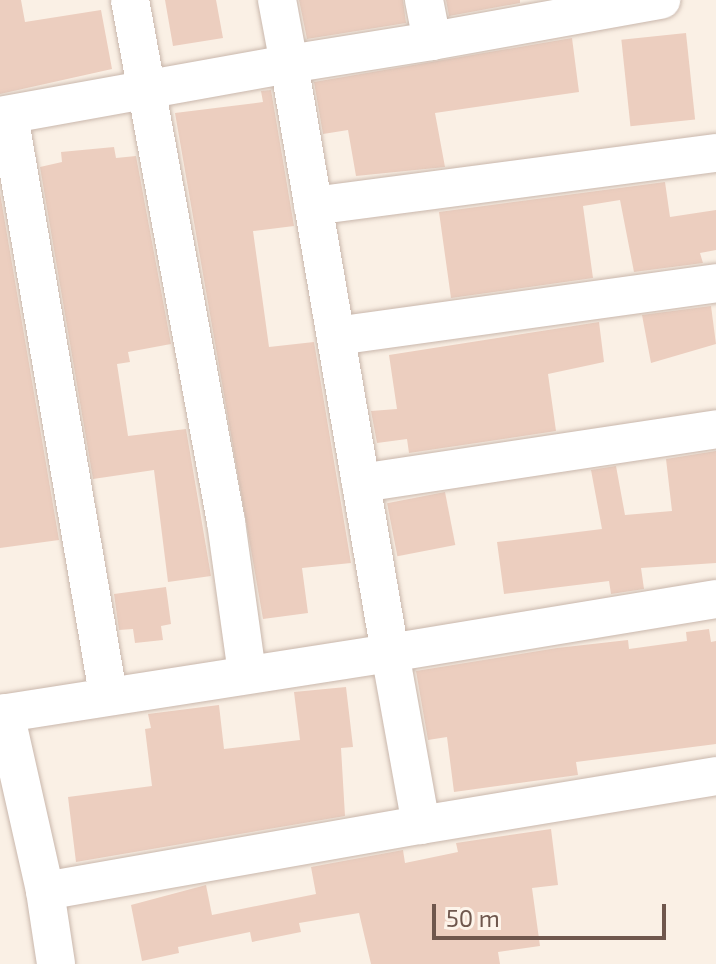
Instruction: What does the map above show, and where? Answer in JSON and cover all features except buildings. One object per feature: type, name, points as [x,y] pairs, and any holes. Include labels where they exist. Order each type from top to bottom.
[{"type":"street","points":[[130,0],[226,522],[247,673]]},
{"type":"street","points":[[277,0],[421,825]]},
{"type":"street","points":[[424,0],[432,41]]},
{"type":"street","points":[[108,694],[4,116],[147,87],[661,0]]},
{"type":"street","points":[[313,206],[716,153]]},
{"type":"street","points":[[336,336],[716,283]]},
{"type":"street","points":[[361,483],[716,429]]},
{"type":"street","points":[[56,964],[45,891],[2,713],[716,599]]},
{"type":"street","points":[[45,891],[716,776]]}]
